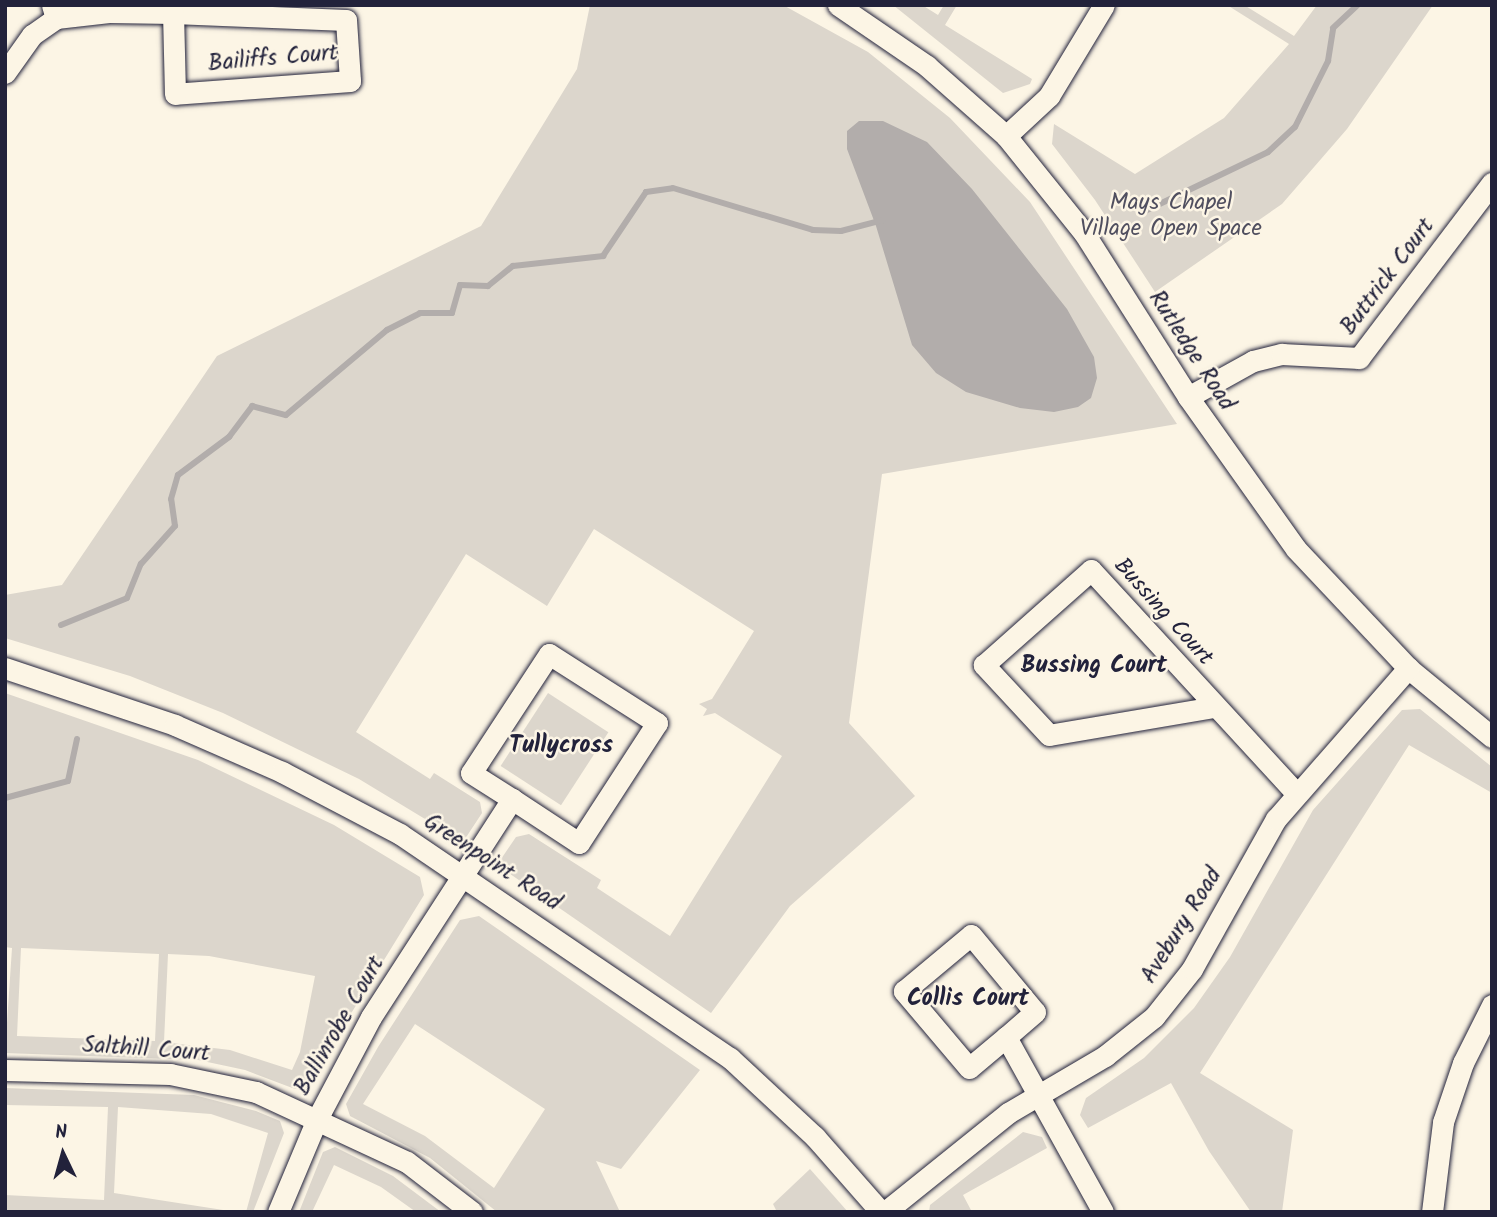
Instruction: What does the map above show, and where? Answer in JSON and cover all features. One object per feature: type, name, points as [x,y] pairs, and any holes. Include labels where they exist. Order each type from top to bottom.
[{"type":"street","name":"Rutledge Road","points":[[838,5],[927,66],[1006,136],[1084,233],[1188,397],[1296,549],[1408,668],[1492,737]]},
{"type":"street","points":[[1006,136],[1049,96],[1104,5]]},
{"type":"street","points":[[5,73],[32,35],[54,11]]},
{"type":"street","name":"Bailiffs Court","points":[[54,11],[173,13],[345,20],[350,81],[175,94],[173,13]]},
{"type":"street","name":"Buttrick Court","points":[[1188,397],[1253,361],[1282,354],[1359,358],[1492,183]]},
{"type":"street","name":"Bussing Court","points":[[1214,708],[1049,735],[984,665],[1091,570],[1214,708],[1296,793]]},
{"type":"street","points":[[549,654],[657,723],[579,843],[512,799],[471,773],[549,654]]},
{"type":"street","name":"Greenpoint Road","points":[[5,668],[125,705],[250,758],[352,807],[463,874],[730,1058],[815,1137],[883,1212]]},
{"type":"street","name":"Avebury Road","points":[[883,1212],[977,1136],[1131,1038],[1175,994],[1296,793],[1408,668]]},
{"type":"street","name":"Ballinrobe Court","points":[[278,1212],[317,1119],[371,1017],[512,799]]},
{"type":"street","points":[[971,935],[1035,1012],[1006,1037],[969,1068],[904,991],[971,935]]},
{"type":"street","points":[[1432,1212],[1443,1122],[1463,1063],[1492,1005]]},
{"type":"street","points":[[1006,1037],[1041,1093],[1103,1212]]},
{"type":"street","name":"Salthill Court","points":[[5,1070],[201,1077],[256,1092],[407,1162],[472,1212]]},
{"type":"green space","points":[[590,5],[783,5],[868,52],[950,118],[1030,202],[1177,424],[882,474],[849,723],[915,796],[790,906],[711,1013],[497,865],[516,837],[529,834],[601,880],[597,888],[670,936],[782,756],[715,713],[703,716],[707,709],[699,704],[712,699],[754,631],[594,529],[547,606],[466,554],[356,732],[430,779],[434,773],[480,802],[482,813],[463,842],[359,779],[223,713],[130,676],[5,638],[5,595],[62,585],[217,356],[481,226],[577,69]]},
{"type":"green space","points":[[893,5],[922,5],[938,15],[944,5],[957,5],[945,25],[1032,79],[1030,84],[1003,93]]},
{"type":"green space","name":"Mays Chapel Village Open Space","points":[[1227,5],[1244,5],[1294,36],[1317,5],[1433,5],[1347,129],[1282,204],[1155,292],[1095,200],[1052,144],[1054,124],[1135,174],[1224,118],[1289,44]]},
{"type":"green space","points":[[5,693],[198,760],[334,825],[420,877],[424,895],[307,1085],[295,1089],[245,1070],[198,1060],[5,1053],[12,948],[5,947]],"holes":[[[21,948],[159,954],[155,1041],[17,1036]],[[168,954],[209,956],[315,976],[300,1052],[292,1070],[230,1050],[164,1042]]]},
{"type":"green space","points":[[548,693],[608,732],[561,805],[501,766]]},
{"type":"green space","points":[[1420,709],[1492,767],[1492,793],[1409,745],[1200,1073],[1293,1130],[1282,1212],[1251,1212],[1209,1151],[1171,1083],[1088,1128],[1080,1115],[1086,1098],[1144,1058],[1194,1008],[1230,957],[1313,810],[1402,710]]},
{"type":"green space","points":[[479,916],[700,1070],[621,1169],[596,1161],[620,1212],[497,1212],[430,1158],[350,1116],[346,1104],[378,1047],[460,920]],"holes":[[[415,1024],[545,1109],[494,1188],[425,1136],[363,1104]]]},
{"type":"green space","points":[[5,1088],[194,1095],[256,1111],[280,1121],[284,1133],[253,1212],[246,1212],[268,1133],[211,1114],[118,1107],[114,1193],[236,1212],[5,1212],[5,1195],[104,1200],[108,1107],[5,1105]]},
{"type":"green space","points":[[1023,1132],[1042,1137],[1047,1148],[963,1195],[972,1212],[929,1212],[930,1205]]},
{"type":"green space","points":[[335,1147],[393,1176],[441,1212],[416,1212],[381,1187],[334,1165],[312,1212],[299,1212],[323,1152]]},
{"type":"green space","points":[[810,1169],[848,1212],[777,1212],[773,1204]]},
{"type":"shaded area","points":[[859,121],[883,121],[927,142],[972,189],[1067,309],[1094,357],[1097,378],[1091,398],[1078,407],[1054,412],[1020,408],[966,392],[936,373],[912,345],[876,226],[847,149],[847,131]]},
{"type":"waterway","points":[[1145,211],[1268,152],[1295,127],[1328,61],[1333,28],[1358,5]]},
{"type":"waterway","points":[[61,625],[127,598],[141,564],[175,526],[171,499],[178,475],[229,437],[252,406],[286,415],[387,330],[420,313],[452,313],[460,285],[488,286],[513,266],[603,256],[646,192],[673,188],[813,230],[841,231],[883,220]]},
{"type":"waterway","points":[[5,798],[68,781],[77,739]]},
{"type":"district","name":"Bussing Court","points":[[1094,666]]},
{"type":"district","name":"Tullycross","points":[[561,746]]},
{"type":"district","name":"Collis Court","points":[[968,999]]}]
